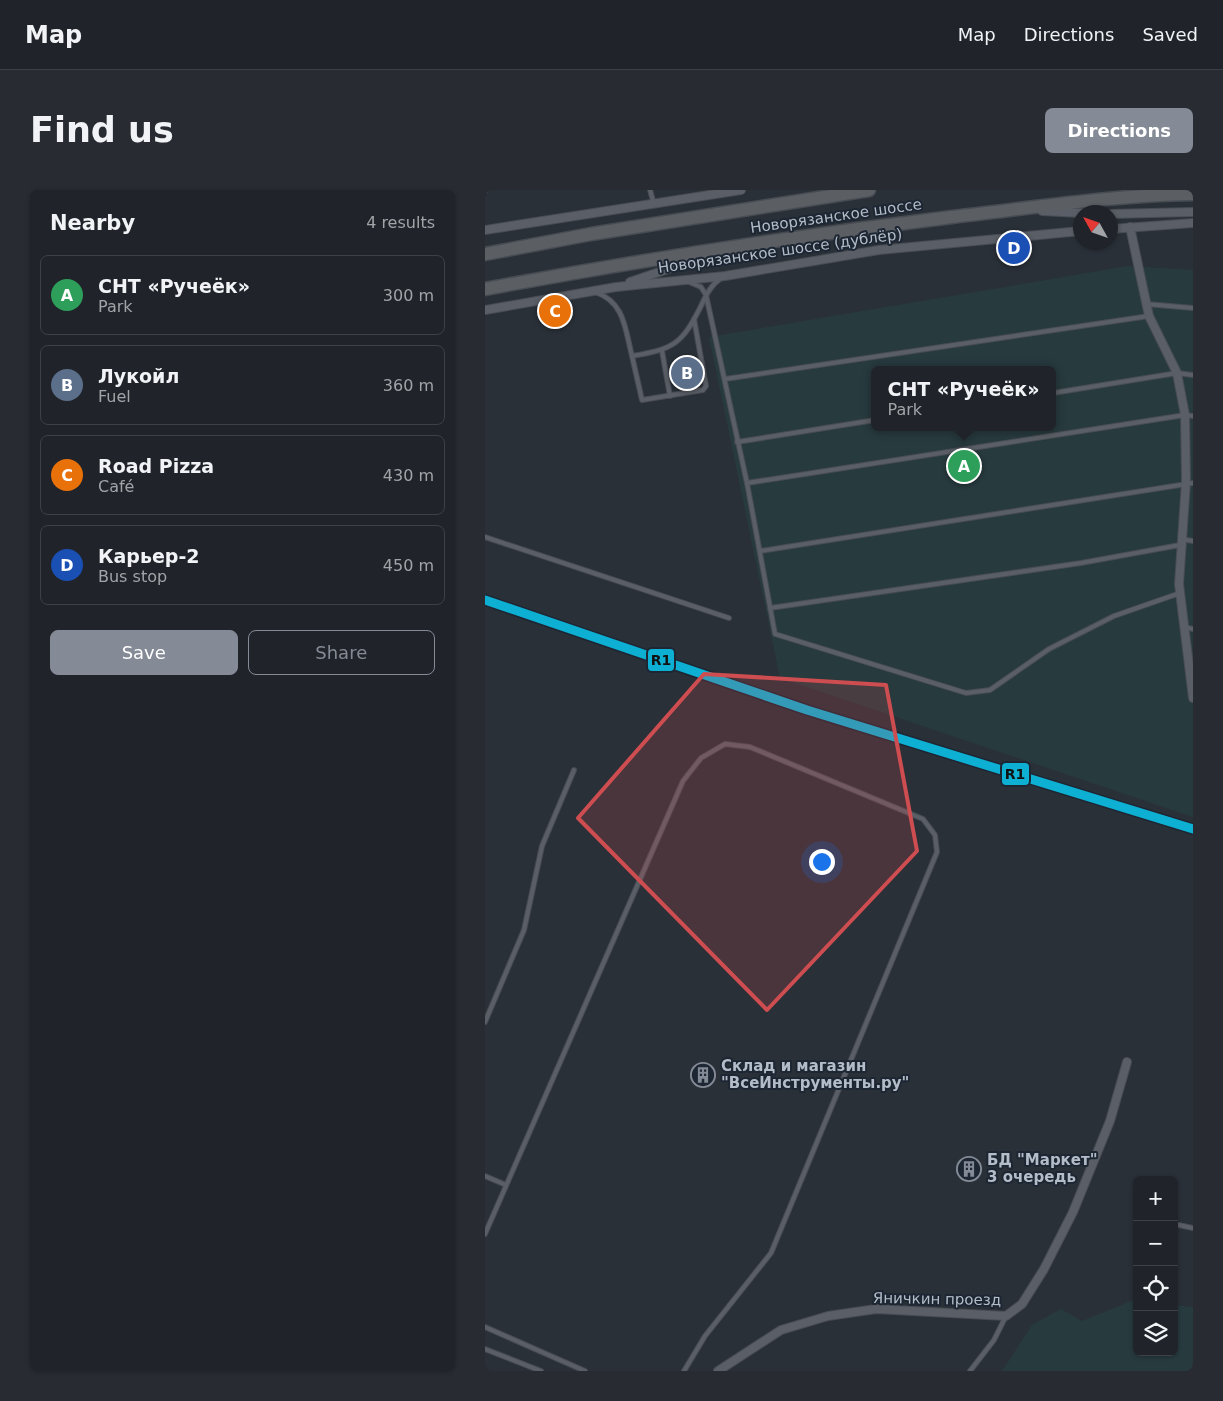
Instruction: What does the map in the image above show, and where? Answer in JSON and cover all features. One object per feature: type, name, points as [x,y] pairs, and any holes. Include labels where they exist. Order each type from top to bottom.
[{"type":"highway","name":"Новорязанское шоссе","points":[[485,254],[591,234],[869,190]]},
{"type":"highway","name":"Новорязанское шоссе","points":[[485,289],[733,247],[1015,210],[1122,198],[1193,194]]},
{"type":"street","points":[[485,230],[741,190]]},
{"type":"street","points":[[1015,210],[1073,212]]},
{"type":"street","points":[[1118,214],[1193,212]]},
{"type":"street","points":[[1118,228],[1193,223]]},
{"type":"street","points":[[1130,227],[1149,316],[1177,373],[1189,415],[1189,483],[1181,542],[1180,593],[1193,698]]},
{"type":"street","name":"Новорязанское шоссе (дублёр)","points":[[485,310],[616,287],[725,276],[879,250],[1073,232]]},
{"type":"street","points":[[616,287],[733,247]]},
{"type":"street","name":"Яничкин проезд","points":[[718,1371],[781,1330],[828,1316],[876,1309],[1006,1316],[1022,1304],[1045,1269],[1073,1212],[1110,1121],[1127,1062]]},
{"type":"lane","points":[[650,190],[654,204]]},
{"type":"lane","points":[[633,356],[662,351],[679,340],[694,319],[706,294],[716,282],[725,276]]},
{"type":"lane","points":[[680,280],[699,286],[706,294],[747,483],[775,634],[966,694],[990,690],[1049,649],[1114,616],[1180,593]]},
{"type":"lane","points":[[591,291],[607,296],[615,303],[621,314],[633,356],[642,400],[703,390],[706,386],[694,319]]},
{"type":"lane","points":[[1147,304],[1193,308]]},
{"type":"lane","points":[[725,379],[1149,316]]},
{"type":"lane","points":[[662,351],[670,396]]},
{"type":"lane","points":[[1056,392],[1177,373],[1193,374]]},
{"type":"lane","points":[[747,483],[1189,415]]},
{"type":"lane","points":[[737,442],[871,421]]},
{"type":"lane","points":[[760,551],[1189,483]]},
{"type":"lane","points":[[485,537],[729,618]]},
{"type":"lane","points":[[770,608],[1081,563],[1193,541]]},
{"type":"lane","points":[[1183,627],[1193,629]]},
{"type":"lane","points":[[485,1234],[683,781],[701,758],[725,744],[750,748],[923,819],[935,835],[937,852],[771,1253],[705,1336],[684,1371]]},
{"type":"lane","points":[[485,1022],[524,930],[542,846],[573,770]]},
{"type":"lane","points":[[485,1176],[506,1185]]},
{"type":"lane","points":[[1178,1225],[1193,1228]]},
{"type":"lane","points":[[970,1371],[994,1340],[1006,1316]]},
{"type":"lane","points":[[485,1327],[585,1371]]},
{"type":"lane","points":[[485,1348],[541,1371]]},
{"type":"highlighted area","points":[[704,674],[886,685],[917,851],[767,1010],[578,818]]},
{"type":"green space","points":[[1128,266],[1193,270],[1193,817],[780,678],[709,337]]},
{"type":"green space","points":[[1133,1300],[1133,1356],[1178,1356],[1178,1305],[1193,1307],[1193,1371],[1002,1371],[1032,1325],[1061,1309],[1082,1321]]},
{"type":"transit line","name":"R1","points":[[485,600],[807,710],[1193,829]]},
{"type":"place","name":"Карьер-2","points":[[1014,248]]},
{"type":"place","name":"Road Pizza","points":[[555,311]]},
{"type":"place","name":"Лукойл","points":[[687,373]]},
{"type":"place","name":"СНТ «Ручеёк»","points":[[964,466]]},
{"type":"place","name":"Склад и магазин \"ВсеИнструменты.ру\"","points":[[703,1075]]},
{"type":"place","name":"БД \"Маркет\" 3 очередь","points":[[969,1169]]}]
